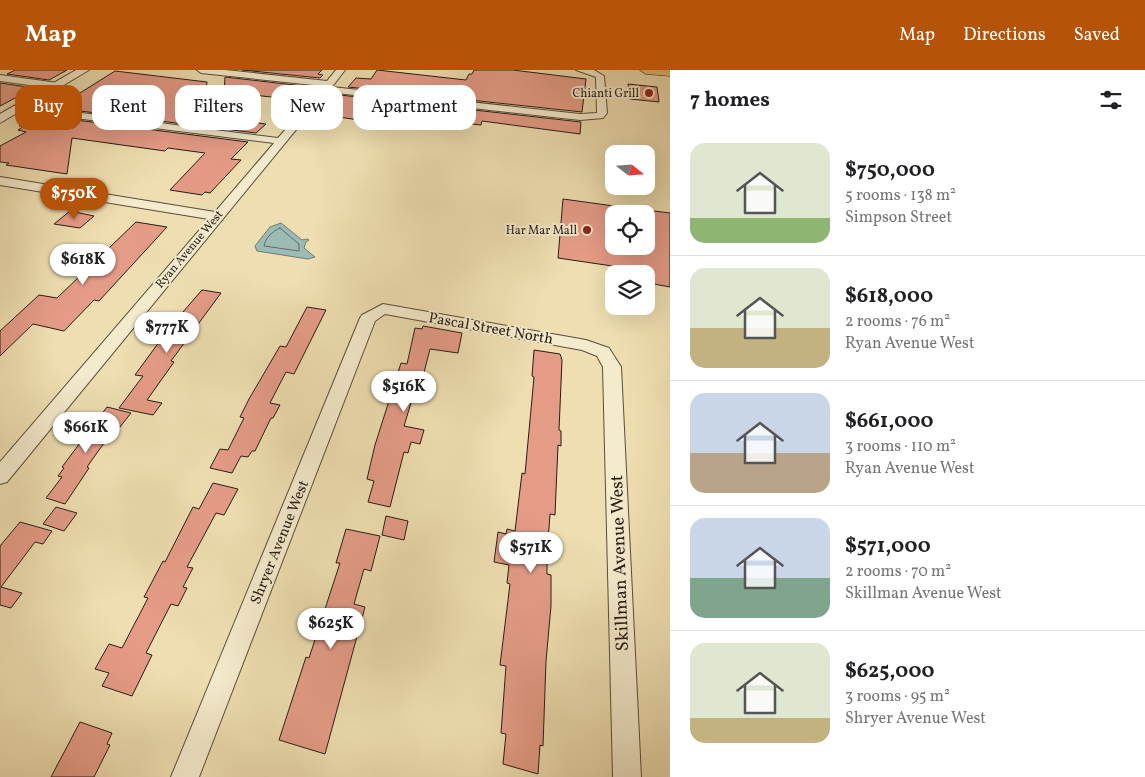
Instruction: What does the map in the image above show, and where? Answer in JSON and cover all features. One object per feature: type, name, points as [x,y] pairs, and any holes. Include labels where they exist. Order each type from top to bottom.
[{"type":"main road","points":[[646,70],[670,72]]},
{"type":"street","points":[[60,85],[84,70]]},
{"type":"street","points":[[201,70],[319,85]]},
{"type":"street","name":"Ryan Avenue West","points":[[328,85],[341,70]]},
{"type":"street","points":[[343,88],[594,117],[600,116],[602,113],[600,76],[580,70]]},
{"type":"street","points":[[0,78],[51,85]]},
{"type":"street","points":[[0,119],[15,110]]},
{"type":"street","points":[[82,116],[280,141]]},
{"type":"street","name":"Ryan Avenue West","points":[[0,476],[289,130]]},
{"type":"street","points":[[0,181],[217,216]]},
{"type":"street","name":"Pascal Street North","points":[[378,311],[396,310],[586,345],[603,352]]},
{"type":"street","name":"Shryer Avenue West","points":[[184,777],[368,318],[378,311]]},
{"type":"street","name":"Skillman Avenue West","points":[[603,352],[612,367],[627,777]]},
{"type":"water","points":[[281,223],[302,240],[309,240],[304,248],[315,257],[308,259],[257,251],[255,246],[270,227]]},
{"type":"building","points":[[15,70],[67,70],[49,80],[7,74]]},
{"type":"building","points":[[242,70],[322,70],[318,74],[323,75],[320,78]]},
{"type":"building","points":[[377,70],[466,80],[474,70],[513,70],[586,79],[582,112],[476,101],[476,85],[353,85],[353,88],[348,87],[356,78],[371,79]]},
{"type":"building","points":[[115,71],[207,82],[207,85],[175,85],[175,123],[165,122],[165,85],[93,85]]},
{"type":"building","points":[[225,77],[295,85],[271,85],[271,97],[261,96],[261,85],[224,85]]},
{"type":"building","points":[[0,83],[15,85],[15,98],[0,106]]},
{"type":"building","name":"Chianti Grill","points":[[628,84],[657,87],[659,102],[630,99]]},
{"type":"building","points":[[92,85],[92,112],[82,111],[82,92]]},
{"type":"building","points":[[343,95],[353,96],[353,119],[343,118]]},
{"type":"building","points":[[476,110],[581,122],[580,134],[482,121],[481,125],[476,124]]},
{"type":"building","points":[[82,121],[92,122],[92,130],[154,130],[248,142],[231,159],[241,160],[210,193],[205,192],[202,195],[170,190],[205,153],[168,148],[165,151],[72,138],[67,174],[6,165],[9,163],[0,162],[0,146],[26,132],[18,130],[82,130]]},
{"type":"building","points":[[232,130],[259,130],[256,133]]},
{"type":"building","name":"Har Mar Mall","points":[[563,199],[607,205],[605,205],[605,255],[655,255],[655,211],[670,213],[670,287],[655,284],[655,265],[606,265],[558,258]]},
{"type":"building","points":[[70,211],[94,216],[80,228],[54,224]]},
{"type":"building","points":[[136,222],[167,227],[99,301],[94,300],[64,331],[33,324],[0,356],[0,331],[39,295],[57,298]]},
{"type":"building","points":[[202,290],[221,293],[171,361],[174,362],[147,400],[162,403],[153,415],[119,408],[143,376],[135,375],[170,327]]},
{"type":"building","points":[[307,307],[326,310],[294,374],[286,372],[270,403],[280,405],[273,418],[271,418],[255,451],[252,451],[248,457],[241,456],[232,473],[210,468],[220,449],[228,450],[244,418],[240,417],[249,399],[280,346],[286,347]]},
{"type":"building","points":[[423,326],[462,333],[458,353],[430,349],[420,388],[417,387],[416,393],[414,393],[404,426],[424,430],[420,444],[411,442],[408,453],[404,452],[390,507],[368,502],[374,481],[367,479],[375,445],[401,363],[407,364],[415,328],[422,329]]},
{"type":"building","points":[[534,350],[560,354],[562,360],[559,430],[561,431],[561,446],[558,445],[555,515],[550,514],[547,555],[547,574],[551,575],[551,606],[546,661],[543,746],[540,745],[538,774],[503,764],[506,734],[501,733],[506,666],[500,665],[510,584],[507,583],[509,565],[494,562],[498,532],[506,534],[507,529],[515,531],[522,473],[525,474],[534,377],[532,376]]},
{"type":"building","points":[[107,407],[131,413],[120,427],[117,426],[99,450],[65,504],[46,498],[62,477],[58,476],[64,468],[62,467]]},
{"type":"building","points":[[213,483],[238,489],[224,515],[216,513],[187,567],[193,568],[183,587],[187,588],[178,606],[171,604],[146,653],[152,655],[132,696],[102,686],[109,673],[95,669],[109,644],[122,648],[148,598],[144,597],[163,561],[165,562],[193,507],[199,509]]},
{"type":"building","points":[[56,507],[77,513],[64,531],[43,524]]},
{"type":"building","points":[[386,516],[408,521],[404,540],[382,535]]},
{"type":"building","points":[[20,522],[52,531],[43,544],[35,542],[1,587],[22,593],[11,608],[0,605],[0,546]]},
{"type":"building","points":[[346,529],[380,536],[371,571],[364,569],[354,604],[365,607],[325,754],[279,740],[306,657],[309,658],[340,563],[336,563]]},
{"type":"building","points":[[80,722],[112,733],[107,744],[110,745],[94,777],[51,777]]},
{"type":"place","name":"Chianti Grill","points":[[649,93]]},
{"type":"place","name":"Har Mar Mall","points":[[587,230]]}]
